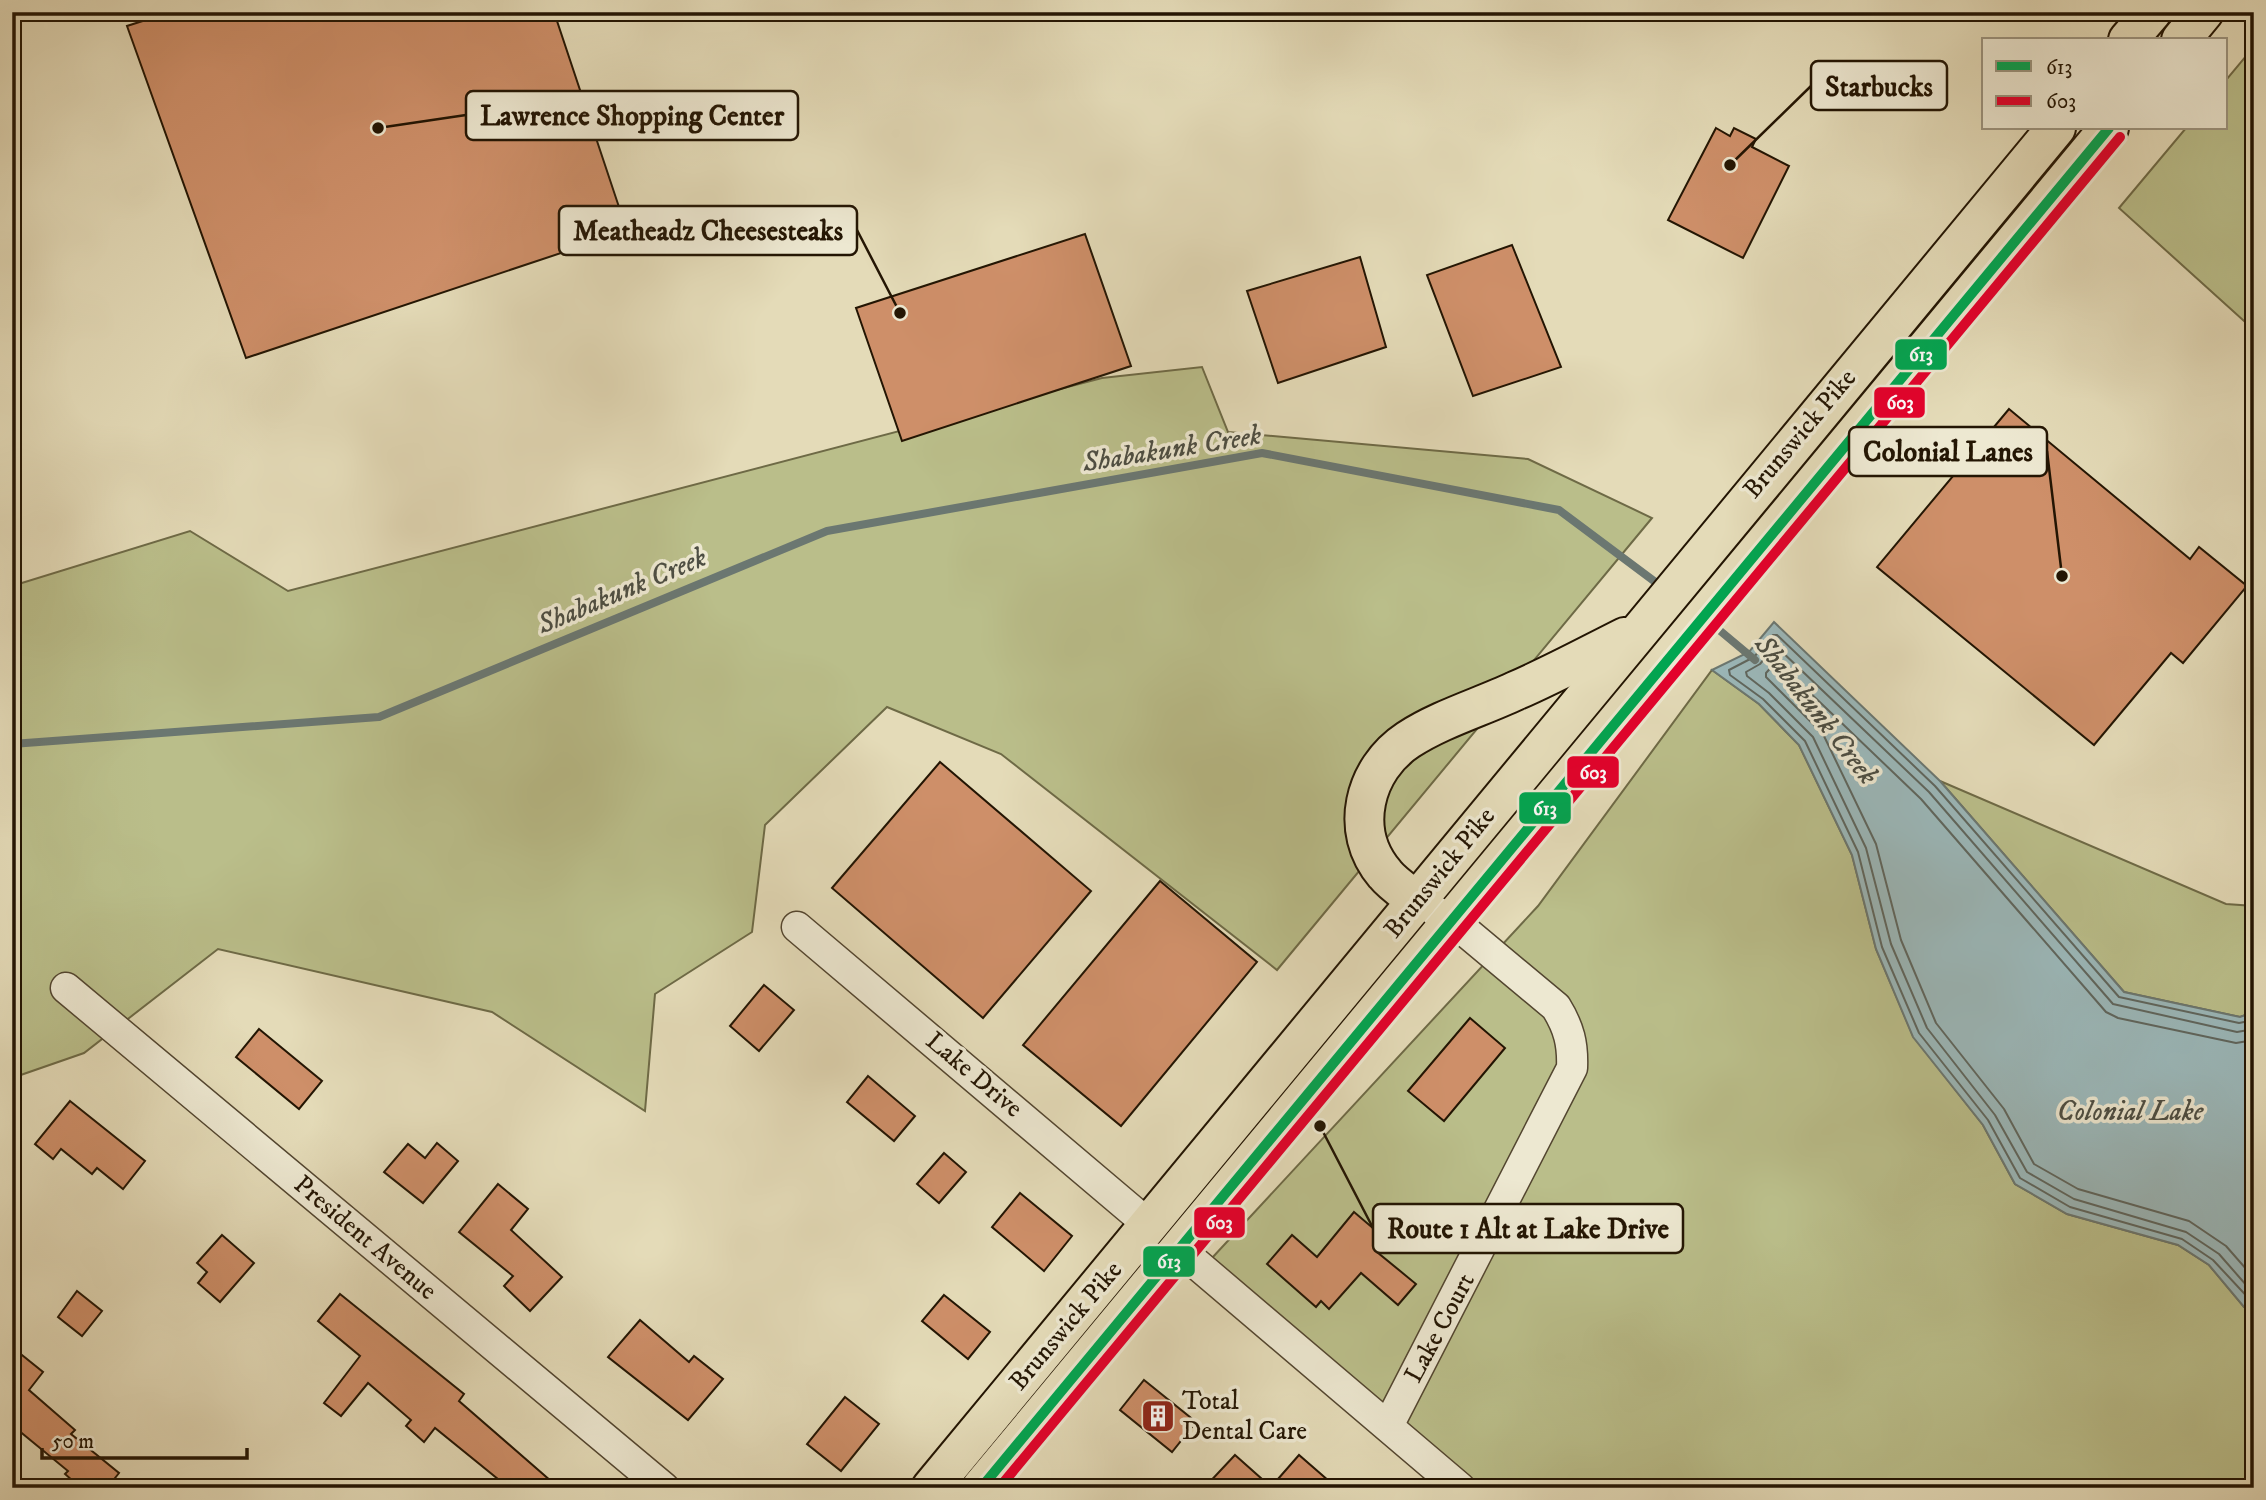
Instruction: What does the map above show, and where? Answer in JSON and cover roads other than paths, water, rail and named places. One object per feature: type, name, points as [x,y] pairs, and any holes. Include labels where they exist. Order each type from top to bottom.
[{"type":"main road","points":[[2131,38],[2152,12]]},
{"type":"main road","points":[[2183,38],[2204,12]]},
{"type":"main road","name":"Brunswick Pike","points":[[932,1488],[1418,901],[1645,621],[2054,130]]},
{"type":"main road","name":"Brunswick Pike","points":[[981,1488],[2107,130]]},
{"type":"main road","points":[[1418,901],[1385,874],[1370,850],[1364,826],[1365,800],[1373,776],[1388,756],[1410,739],[1522,688],[1645,621]]},
{"type":"street","name":"Lake Court","points":[[1388,1426],[1572,1069],[1573,1047],[1568,1026],[1556,1007],[1452,921],[1418,901]]},
{"type":"street","name":"Lake Drive","points":[[797,926],[1149,1225]]},
{"type":"street","name":"President Avenue","points":[[66,988],[664,1488]]},
{"type":"street","points":[[1178,1249],[1460,1488]]},
{"type":"water","name":"Colonial Lake","points":[[1774,622],[1940,781],[2124,992],[2240,1017],[2254,1012],[2254,1312],[2244,1307],[2209,1265],[2178,1245],[2067,1214],[2015,1184],[1983,1125],[1913,1037],[1876,949],[1852,855],[1799,745],[1759,704],[1712,670],[1749,652]]},
{"type":"waterway","name":"Shabakunk Creek","points":[[12,744],[379,717],[827,531],[1262,453],[1559,510],[1662,587]]},
{"type":"waterway","name":"Shabakunk Creek","points":[[1712,624],[1755,660]]},
{"type":"place","name":"Lawrence Shopping Center","points":[[378,128]]},
{"type":"place","name":"Starbucks","points":[[1730,165]]},
{"type":"place","name":"Meatheadz Cheesesteaks","points":[[900,313]]},
{"type":"place","name":"Colonial Lanes","points":[[2062,576]]},
{"type":"place","name":"Route 1 Alt at Lake Drive","points":[[1320,1126]]},
{"type":"place","name":"Total Dental Care","points":[[1158,1416]]}]
